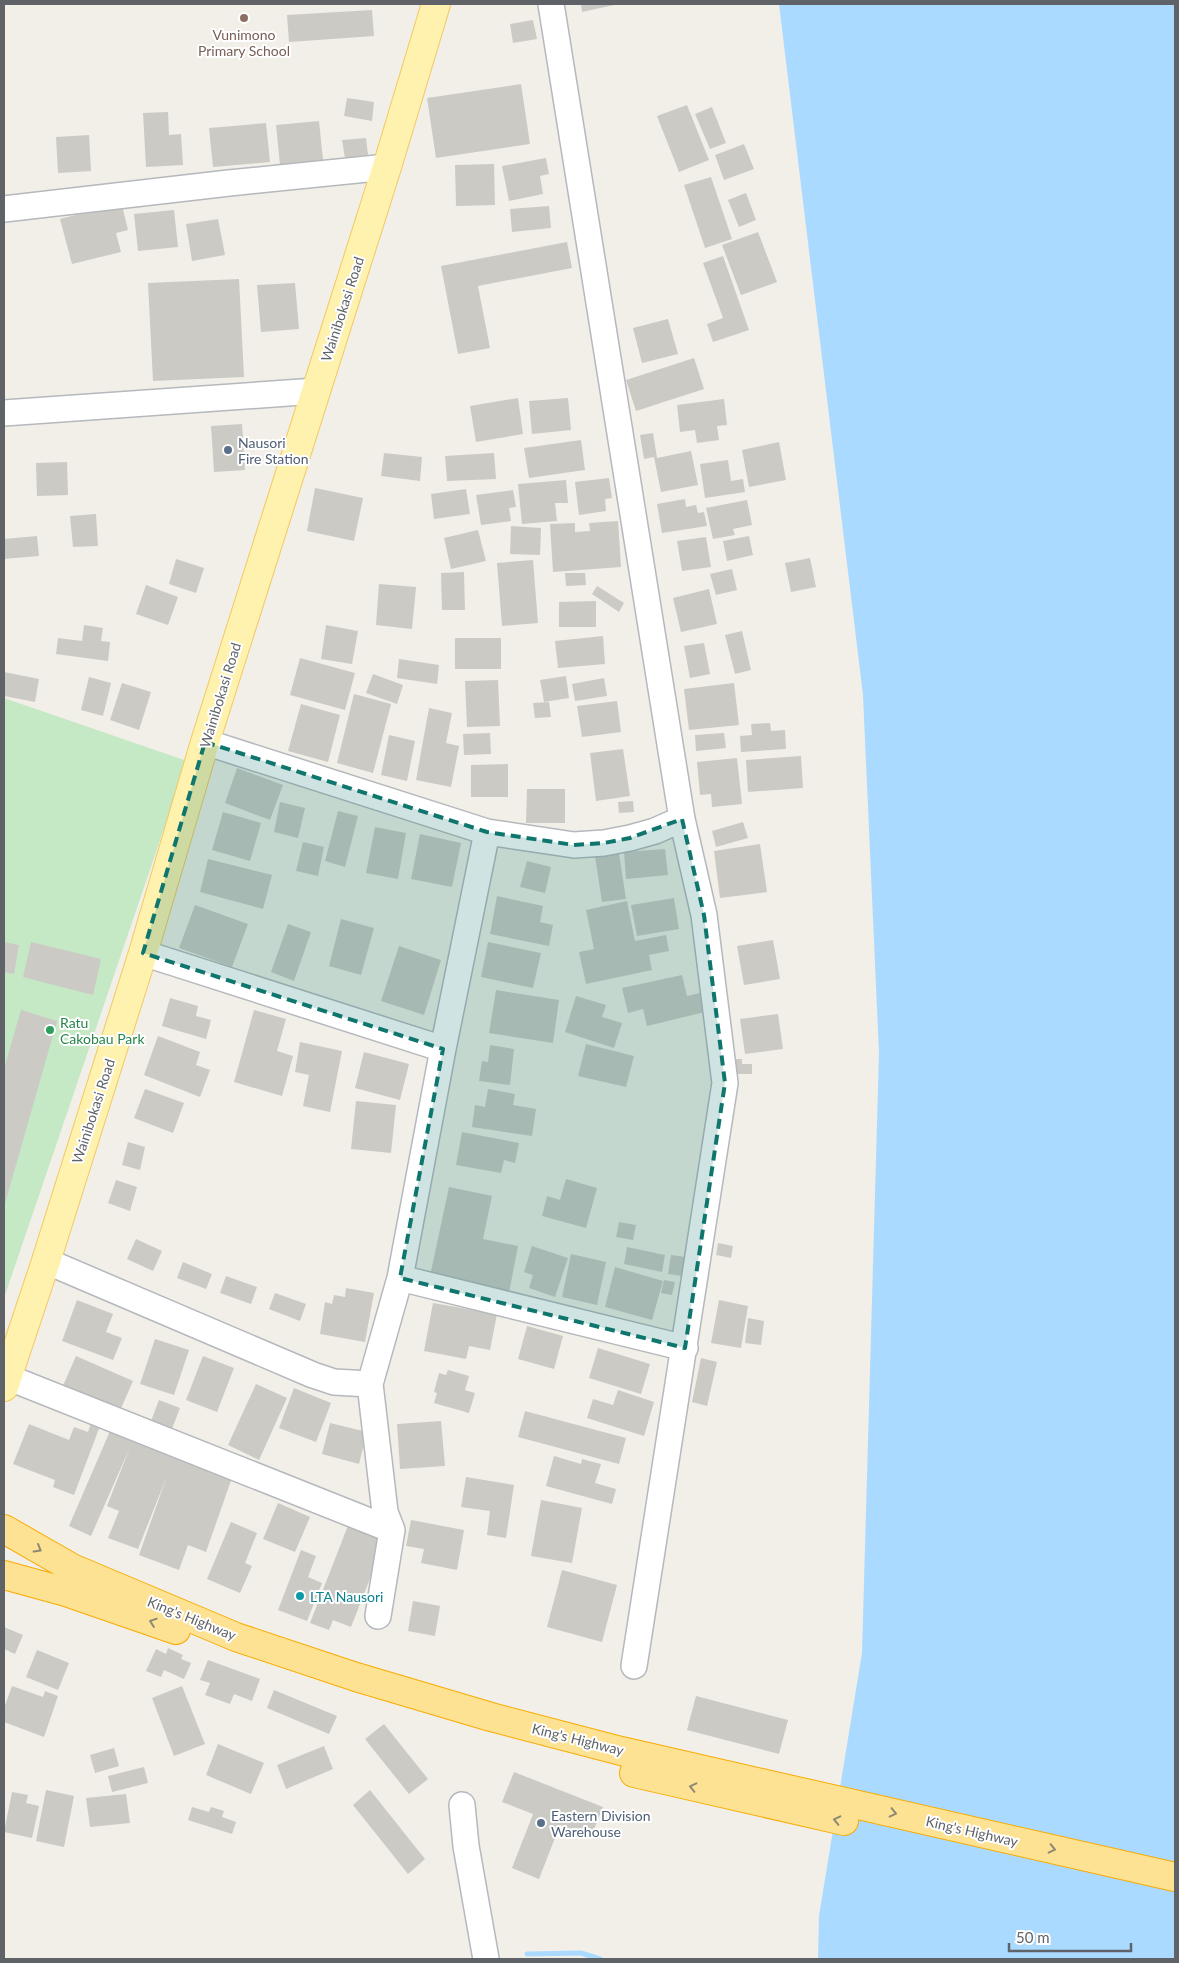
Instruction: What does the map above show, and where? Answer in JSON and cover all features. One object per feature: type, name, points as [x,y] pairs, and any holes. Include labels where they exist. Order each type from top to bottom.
[{"type":"highway","name":"King's Highway","points":[[4,1529],[72,1568],[245,1640],[356,1677],[491,1717],[621,1751],[742,1789],[1175,1896]]},
{"type":"highway","name":"King's Highway","points":[[4,1575],[66,1592],[461,1727],[617,1769],[742,1789],[1175,1877]]},
{"type":"main road","name":"Wainibokasi Road","points":[[6,1372],[46,1261],[144,953],[205,742],[387,168],[436,4]]},
{"type":"street","points":[[550,4],[682,819],[704,916],[725,1083],[634,1666]]},
{"type":"street","points":[[4,209],[229,183],[387,168]]},
{"type":"street","points":[[4,414],[316,391]]},
{"type":"street","points":[[205,742],[487,832],[574,845],[604,843],[647,833],[682,819]]},
{"type":"street","points":[[378,1616],[392,1530],[385,1512],[370,1384],[400,1278],[443,1049],[487,832]]},
{"type":"street","points":[[144,953],[443,1049]]},
{"type":"street","points":[[46,1261],[314,1375],[334,1382],[370,1384]]},
{"type":"street","points":[[400,1278],[685,1348]]},
{"type":"street","points":[[6,1372],[392,1530]]},
{"type":"street","points":[[462,1805],[466,1846],[486,1959]]},
{"type":"highlighted area","points":[[205,742],[487,832],[574,845],[604,843],[630,838],[682,819],[704,915],[725,1083],[685,1348],[400,1278],[443,1049],[143,953]]},
{"type":"green space","name":"Ratu Cakobau Park","points":[[4,698],[187,761],[4,1298]]},
{"type":"water","points":[[779,4],[1175,4],[1175,1959],[818,1959],[819,1916],[862,1653],[879,1053],[863,695]]},
{"type":"building","points":[[581,4],[614,4],[614,5],[582,12]]},
{"type":"building","points":[[372,10],[374,36],[289,42],[287,15]]},
{"type":"building","points":[[533,20],[537,39],[513,43],[510,24]]},
{"type":"building","points":[[521,84],[530,144],[436,158],[427,98]]},
{"type":"building","points":[[347,98],[374,102],[372,121],[344,116]]},
{"type":"building","points":[[687,105],[709,160],[679,172],[657,116]]},
{"type":"building","points":[[712,107],[726,143],[710,149],[695,114]]},
{"type":"building","points":[[168,112],[169,135],[181,134],[183,165],[146,167],[143,113]]},
{"type":"building","points":[[319,121],[323,160],[280,165],[276,125]]},
{"type":"building","points":[[266,123],[270,162],[213,167],[209,128]]},
{"type":"building","points":[[89,135],[91,171],[58,173],[56,137]]},
{"type":"building","points":[[366,138],[368,155],[345,158],[342,140]]},
{"type":"building","points":[[744,144],[754,169],[724,180],[715,155]]},
{"type":"building","points":[[546,158],[549,174],[540,176],[543,194],[509,201],[502,166]]},
{"type":"building","points":[[494,164],[495,205],[456,206],[455,165]]},
{"type":"building","points":[[711,177],[732,239],[705,248],[684,185]]},
{"type":"building","points":[[746,193],[756,220],[739,227],[728,200]]},
{"type":"building","points":[[120,197],[128,230],[116,233],[121,252],[72,264],[60,219],[98,209]]},
{"type":"building","points":[[549,206],[551,228],[512,232],[510,209]]},
{"type":"building","points":[[174,210],[178,247],[138,251],[134,214]]},
{"type":"building","points":[[218,219],[225,255],[192,261],[186,224]]},
{"type":"building","points":[[758,232],[777,282],[741,295],[722,245]]},
{"type":"building","points":[[567,242],[572,268],[478,286],[490,348],[458,354],[441,266]]},
{"type":"building","points":[[723,256],[749,330],[713,342],[707,324],[723,318],[703,263]]},
{"type":"building","points":[[239,279],[244,377],[153,381],[148,283]]},
{"type":"building","points":[[295,283],[299,329],[261,332],[257,285]]},
{"type":"building","points":[[668,319],[678,354],[642,363],[633,328]]},
{"type":"building","points":[[694,358],[704,389],[636,411],[626,380]]},
{"type":"building","points":[[518,398],[523,434],[476,442],[470,406]]},
{"type":"building","points":[[568,398],[571,430],[532,434],[529,401]]},
{"type":"building","points":[[724,399],[727,425],[717,426],[719,440],[697,443],[695,430],[680,432],[677,405]]},
{"type":"building","name":"Nausori Fire Station","points":[[242,424],[245,470],[214,472],[211,426]]},
{"type":"building","points":[[653,433],[657,458],[691,451],[698,485],[661,492],[654,457],[644,459],[640,435]]},
{"type":"building","points":[[581,440],[585,470],[529,478],[524,448]]},
{"type":"building","points":[[779,442],[786,480],[749,487],[742,450]]},
{"type":"building","points":[[384,453],[422,457],[420,481],[381,476]]},
{"type":"building","points":[[494,453],[496,479],[447,481],[445,456]]},
{"type":"building","points":[[728,460],[731,481],[743,479],[745,492],[705,498],[700,464]]},
{"type":"building","points":[[67,462],[68,495],[37,496],[36,463]]},
{"type":"building","points":[[609,478],[612,498],[605,499],[606,511],[579,515],[575,482]]},
{"type":"building","points":[[566,480],[568,503],[555,503],[557,521],[522,524],[518,484]]},
{"type":"building","points":[[315,488],[363,498],[354,541],[307,531]]},
{"type":"building","points":[[466,489],[470,514],[434,519],[431,494]]},
{"type":"building","points":[[513,490],[516,507],[509,508],[511,521],[481,525],[476,495]]},
{"type":"building","points":[[685,499],[686,507],[696,505],[698,513],[704,512],[707,526],[662,533],[657,504]]},
{"type":"building","points":[[747,500],[752,525],[733,529],[735,535],[713,539],[706,508]]},
{"type":"building","points":[[96,514],[98,546],[73,547],[70,516]]},
{"type":"building","points":[[618,521],[621,567],[553,572],[550,524],[575,523],[575,532],[590,531],[589,523]]},
{"type":"building","points":[[511,526],[541,528],[540,555],[510,554]]},
{"type":"building","points":[[478,530],[486,561],[451,569],[444,538]]},
{"type":"building","points":[[37,536],[39,556],[4,559],[4,539]]},
{"type":"building","points":[[749,536],[753,555],[727,561],[723,541]]},
{"type":"building","points":[[706,537],[711,567],[682,571],[677,541]]},
{"type":"building","points":[[810,558],[816,587],[791,592],[785,563]]},
{"type":"building","points":[[176,559],[204,568],[196,593],[169,584]]},
{"type":"building","points":[[533,560],[538,623],[502,626],[497,563]]},
{"type":"building","points":[[732,569],[737,590],[716,595],[710,574]]},
{"type":"building","points":[[464,572],[465,610],[442,610],[441,573]]},
{"type":"building","points":[[565,573],[585,573],[586,585],[566,586]]},
{"type":"building","points":[[379,584],[416,587],[412,629],[376,625]]},
{"type":"building","points":[[146,585],[178,597],[168,625],[136,614]]},
{"type":"building","points":[[597,586],[624,603],[619,612],[592,594]]},
{"type":"building","points":[[709,589],[717,624],[681,632],[673,598]]},
{"type":"building","points":[[596,601],[596,627],[559,627],[559,602]]},
{"type":"building","points":[[84,625],[103,628],[101,641],[110,642],[108,661],[56,654],[58,638],[82,641]]},
{"type":"building","points":[[326,625],[358,631],[352,664],[321,659]]},
{"type":"building","points":[[742,631],[751,670],[735,674],[725,635]]},
{"type":"building","points":[[603,636],[605,664],[558,668],[555,641]]},
{"type":"building","points":[[455,638],[501,638],[501,669],[455,669]]},
{"type":"building","points":[[704,643],[710,674],[690,678],[684,646]]},
{"type":"building","points":[[300,658],[355,673],[345,710],[290,695]]},
{"type":"building","points":[[399,659],[439,665],[437,684],[397,678]]},
{"type":"building","points":[[4,672],[39,679],[35,702],[4,696]]},
{"type":"building","points":[[373,674],[403,685],[397,704],[366,693]]},
{"type":"building","points":[[566,676],[569,698],[544,702],[540,680]]},
{"type":"building","points":[[89,677],[111,683],[103,716],[81,710]]},
{"type":"building","points":[[604,678],[607,696],[575,701],[572,684]]},
{"type":"building","points":[[498,680],[500,726],[467,727],[465,681]]},
{"type":"building","points":[[122,683],[151,692],[139,730],[110,720]]},
{"type":"building","points":[[734,683],[739,725],[689,730],[684,689]]},
{"type":"building","points":[[354,694],[391,704],[373,773],[337,763]]},
{"type":"building","points":[[617,701],[621,732],[582,737],[577,706]]},
{"type":"building","points":[[549,702],[551,717],[535,718],[533,703]]},
{"type":"building","points":[[301,704],[340,715],[328,762],[288,751]]},
{"type":"building","points":[[429,708],[452,713],[446,743],[459,746],[451,787],[416,780]]},
{"type":"building","points":[[770,723],[771,731],[785,730],[786,749],[741,752],[740,736],[752,735],[751,724]]},
{"type":"building","points":[[490,733],[491,754],[464,755],[463,734]]},
{"type":"building","points":[[724,733],[726,748],[696,751],[695,735]]},
{"type":"building","points":[[389,735],[415,741],[407,781],[381,775]]},
{"type":"building","points":[[623,749],[630,796],[596,801],[590,753]]},
{"type":"building","points":[[801,756],[803,788],[748,792],[746,760]]},
{"type":"building","points":[[737,758],[742,804],[712,807],[711,794],[700,795],[697,762]]},
{"type":"building","points":[[508,764],[508,797],[471,797],[471,765]]},
{"type":"building","points":[[237,768],[283,785],[270,820],[225,803]]},
{"type":"building","points":[[527,789],[565,789],[565,823],[526,823]]},
{"type":"building","points":[[633,801],[634,812],[619,813],[618,802]]},
{"type":"building","points":[[280,802],[305,808],[298,838],[274,832]]},
{"type":"building","points":[[338,811],[358,816],[345,867],[325,861]]},
{"type":"building","points":[[223,812],[261,823],[250,861],[212,850]]},
{"type":"building","points":[[743,822],[748,838],[716,847],[712,831]]},
{"type":"building","points":[[375,827],[406,833],[398,879],[366,873]]},
{"type":"building","points":[[420,834],[461,843],[452,887],[411,879]]},
{"type":"building","points":[[303,842],[324,847],[318,876],[296,871]]},
{"type":"building","points":[[760,844],[767,892],[720,898],[714,851]]},
{"type":"building","points":[[618,847],[626,899],[602,902],[594,850]]},
{"type":"building","points":[[665,849],[668,875],[626,879],[624,852]]},
{"type":"building","points":[[208,859],[272,875],[263,909],[200,892]]},
{"type":"building","points":[[527,861],[551,867],[545,893],[520,887]]},
{"type":"building","points":[[497,896],[543,906],[540,922],[553,925],[549,946],[490,934]]},
{"type":"building","points":[[674,898],[679,929],[637,936],[631,905]]},
{"type":"building","points":[[627,901],[635,941],[666,935],[669,951],[649,955],[652,970],[586,984],[579,952],[594,949],[586,910]]},
{"type":"building","points":[[195,905],[248,924],[232,967],[179,948]]},
{"type":"building","points":[[341,919],[374,928],[361,975],[329,966]]},
{"type":"building","points":[[288,924],[311,932],[294,981],[271,972]]},
{"type":"building","points":[[773,940],[780,979],[744,985],[737,946]]},
{"type":"building","points":[[4,942],[19,945],[14,974],[4,972]]},
{"type":"building","points":[[31,942],[101,959],[93,995],[23,977]]},
{"type":"building","points":[[488,942],[541,953],[533,988],[481,977]]},
{"type":"building","points":[[399,946],[441,960],[424,1015],[381,1001]]},
{"type":"building","points":[[682,975],[687,996],[700,993],[705,1012],[647,1026],[643,1009],[628,1013],[622,988]]},
{"type":"building","points":[[496,990],[559,1000],[553,1043],[489,1033]]},
{"type":"building","points":[[576,996],[606,1005],[602,1017],[622,1023],[614,1048],[565,1032]]},
{"type":"building","points":[[170,998],[198,1006],[196,1016],[211,1020],[206,1039],[162,1026]]},
{"type":"building","points":[[21,1010],[57,1021],[4,1207],[4,1069]]},
{"type":"building","points":[[254,1010],[286,1019],[277,1051],[293,1056],[282,1096],[234,1082]]},
{"type":"building","points":[[778,1014],[783,1049],[745,1054],[740,1019]]},
{"type":"building","points":[[158,1036],[200,1052],[196,1065],[210,1070],[200,1097],[144,1075]]},
{"type":"building","points":[[300,1042],[342,1051],[330,1112],[303,1106],[309,1075],[295,1072]]},
{"type":"building","points":[[586,1044],[634,1056],[626,1087],[578,1076]]},
{"type":"building","points":[[490,1045],[514,1049],[510,1085],[479,1081],[482,1061],[488,1062]]},
{"type":"building","points":[[364,1052],[409,1064],[400,1100],[355,1088]]},
{"type":"building","points":[[733,1059],[742,1059],[742,1064],[752,1064],[752,1074],[733,1074]]},
{"type":"building","points":[[145,1089],[184,1103],[173,1133],[134,1118]]},
{"type":"building","points":[[488,1089],[515,1094],[513,1105],[536,1109],[532,1136],[472,1127],[475,1105],[485,1107]]},
{"type":"building","points":[[356,1101],[396,1105],[391,1153],[351,1149]]},
{"type":"building","points":[[462,1132],[519,1143],[515,1163],[504,1160],[501,1173],[456,1165]]},
{"type":"building","points":[[128,1142],[145,1147],[140,1170],[122,1165]]},
{"type":"building","points":[[566,1179],[597,1188],[586,1228],[542,1216],[547,1196],[560,1200]]},
{"type":"building","points":[[116,1180],[137,1187],[130,1211],[108,1203]]},
{"type":"building","points":[[449,1187],[492,1196],[483,1239],[518,1246],[509,1293],[430,1276]]},
{"type":"building","points":[[619,1222],[636,1225],[633,1240],[616,1237]]},
{"type":"building","points":[[136,1239],[162,1251],[153,1271],[127,1259]]},
{"type":"building","points":[[718,1243],[733,1246],[731,1258],[716,1255]]},
{"type":"building","points":[[532,1246],[568,1258],[555,1297],[529,1288],[533,1275],[524,1272]]},
{"type":"building","points":[[627,1247],[665,1255],[662,1272],[624,1264]]},
{"type":"building","points":[[571,1254],[606,1262],[597,1305],[562,1297]]},
{"type":"building","points":[[671,1255],[685,1257],[682,1276],[668,1274]]},
{"type":"building","points":[[183,1262],[212,1274],[206,1289],[177,1278]]},
{"type":"building","points":[[615,1267],[663,1281],[652,1320],[605,1307]]},
{"type":"building","points":[[226,1276],[257,1287],[251,1304],[220,1293]]},
{"type":"building","points":[[664,1280],[675,1282],[672,1295],[661,1293]]},
{"type":"building","points":[[346,1288],[374,1293],[365,1342],[320,1334],[325,1302],[332,1304],[334,1295],[345,1297]]},
{"type":"building","points":[[275,1293],[306,1304],[300,1321],[269,1309]]},
{"type":"building","points":[[77,1300],[113,1314],[106,1332],[122,1338],[113,1360],[62,1341]]},
{"type":"building","points":[[719,1300],[748,1306],[741,1348],[711,1343]]},
{"type":"building","points":[[433,1303],[497,1314],[490,1350],[469,1346],[466,1359],[424,1351]]},
{"type":"building","points":[[748,1318],[764,1321],[761,1345],[745,1343]]},
{"type":"building","points":[[527,1326],[563,1336],[554,1369],[518,1359]]},
{"type":"building","points":[[155,1339],[189,1350],[174,1395],[140,1384]]},
{"type":"building","points":[[598,1348],[650,1364],[641,1394],[589,1378]]},
{"type":"building","points":[[76,1356],[133,1381],[119,1413],[62,1388]]},
{"type":"building","points":[[203,1356],[234,1368],[217,1412],[186,1400]]},
{"type":"building","points":[[701,1358],[717,1362],[707,1406],[692,1402]]},
{"type":"building","points":[[448,1370],[469,1376],[465,1390],[475,1393],[469,1413],[434,1403],[437,1393],[434,1392],[439,1373],[446,1375]]},
{"type":"building","points":[[256,1384],[287,1398],[259,1460],[228,1445]]},
{"type":"building","points":[[294,1388],[331,1403],[316,1442],[279,1428]]},
{"type":"building","points":[[618,1390],[654,1402],[644,1436],[587,1418],[593,1399],[613,1405]]},
{"type":"building","points":[[159,1400],[180,1408],[170,1434],[149,1426]]},
{"type":"building","points":[[525,1411],[626,1438],[619,1464],[518,1437]]},
{"type":"building","points":[[441,1421],[445,1466],[400,1469],[397,1424]]},
{"type":"building","points":[[91,1423],[100,1426],[74,1495],[53,1487],[55,1480],[13,1464],[29,1424],[69,1440],[74,1427],[88,1432]]},
{"type":"building","points":[[330,1423],[367,1432],[359,1464],[322,1454]]},
{"type":"building","points":[[113,1424],[234,1472],[206,1552],[188,1545],[179,1570],[139,1555],[167,1476],[138,1549],[108,1538],[119,1511],[107,1506],[130,1447],[91,1536],[69,1526]]},
{"type":"building","points":[[554,1456],[581,1464],[582,1459],[601,1464],[595,1483],[616,1489],[612,1504],[546,1486]]},
{"type":"building","points":[[466,1477],[514,1485],[506,1538],[487,1535],[490,1511],[461,1507]]},
{"type":"building","points":[[541,1500],[582,1508],[572,1563],[531,1556]]},
{"type":"building","points":[[278,1503],[310,1517],[295,1552],[263,1539]]},
{"type":"building","points":[[411,1520],[464,1530],[457,1570],[421,1563],[424,1549],[406,1546]]},
{"type":"building","points":[[231,1522],[257,1533],[245,1563],[252,1566],[240,1593],[207,1579]]},
{"type":"building","points":[[349,1523],[386,1538],[351,1627],[333,1620],[329,1630],[310,1623]]},
{"type":"building","name":"LTA Nausori","points":[[301,1550],[316,1556],[308,1577],[322,1583],[307,1621],[278,1610]]},
{"type":"building","points":[[562,1570],[617,1585],[602,1642],[547,1627]]},
{"type":"building","points":[[413,1601],[440,1606],[435,1636],[408,1631]]},
{"type":"building","points":[[4,1627],[23,1635],[15,1654],[4,1649]]},
{"type":"building","points":[[168,1648],[183,1655],[181,1659],[191,1663],[184,1679],[164,1670],[161,1677],[146,1671],[156,1649],[166,1654]]},
{"type":"building","points":[[37,1650],[69,1663],[58,1690],[26,1677]]},
{"type":"building","points":[[208,1660],[260,1679],[252,1701],[234,1694],[230,1704],[205,1695],[210,1683],[200,1680]]},
{"type":"building","points":[[12,1686],[43,1697],[45,1691],[58,1696],[44,1737],[4,1722],[4,1708]]},
{"type":"building","points":[[182,1686],[205,1744],[174,1756],[152,1698]]},
{"type":"building","points":[[274,1690],[337,1716],[329,1734],[267,1708]]},
{"type":"building","points":[[696,1696],[788,1720],[779,1754],[687,1730]]},
{"type":"building","points":[[384,1724],[428,1779],[409,1794],[365,1739]]},
{"type":"building","points":[[218,1744],[264,1763],[251,1794],[206,1775]]},
{"type":"building","points":[[324,1746],[333,1769],[286,1789],[277,1765]]},
{"type":"building","points":[[114,1748],[119,1766],[95,1773],[90,1755]]},
{"type":"building","points":[[144,1767],[148,1783],[112,1792],[108,1776]]},
{"type":"building","points":[[514,1772],[603,1807],[591,1837],[560,1825],[539,1879],[512,1868],[533,1814],[502,1802]]},
{"type":"building","points":[[46,1790],[74,1796],[64,1847],[36,1841]]},
{"type":"building","points":[[370,1790],[425,1859],[408,1874],[353,1805]]},
{"type":"building","points":[[12,1792],[28,1795],[26,1803],[39,1806],[32,1838],[4,1832]]},
{"type":"building","points":[[126,1794],[130,1823],[90,1827],[86,1798]]},
{"type":"building","points":[[192,1807],[209,1812],[211,1807],[224,1811],[222,1817],[236,1822],[232,1834],[188,1820]]},
{"type":"waterway","points":[[527,1954],[581,1953],[600,1959]]},
{"type":"place","name":"Vunimono Primary School","points":[[244,18]]},
{"type":"place","name":"Nausori Fire Station","points":[[228,450]]},
{"type":"place","name":"Ratu Cakobau Park","points":[[50,1030]]},
{"type":"place","name":"LTA Nausori","points":[[300,1596]]},
{"type":"place","name":"Eastern Division Warehouse","points":[[541,1823]]}]
